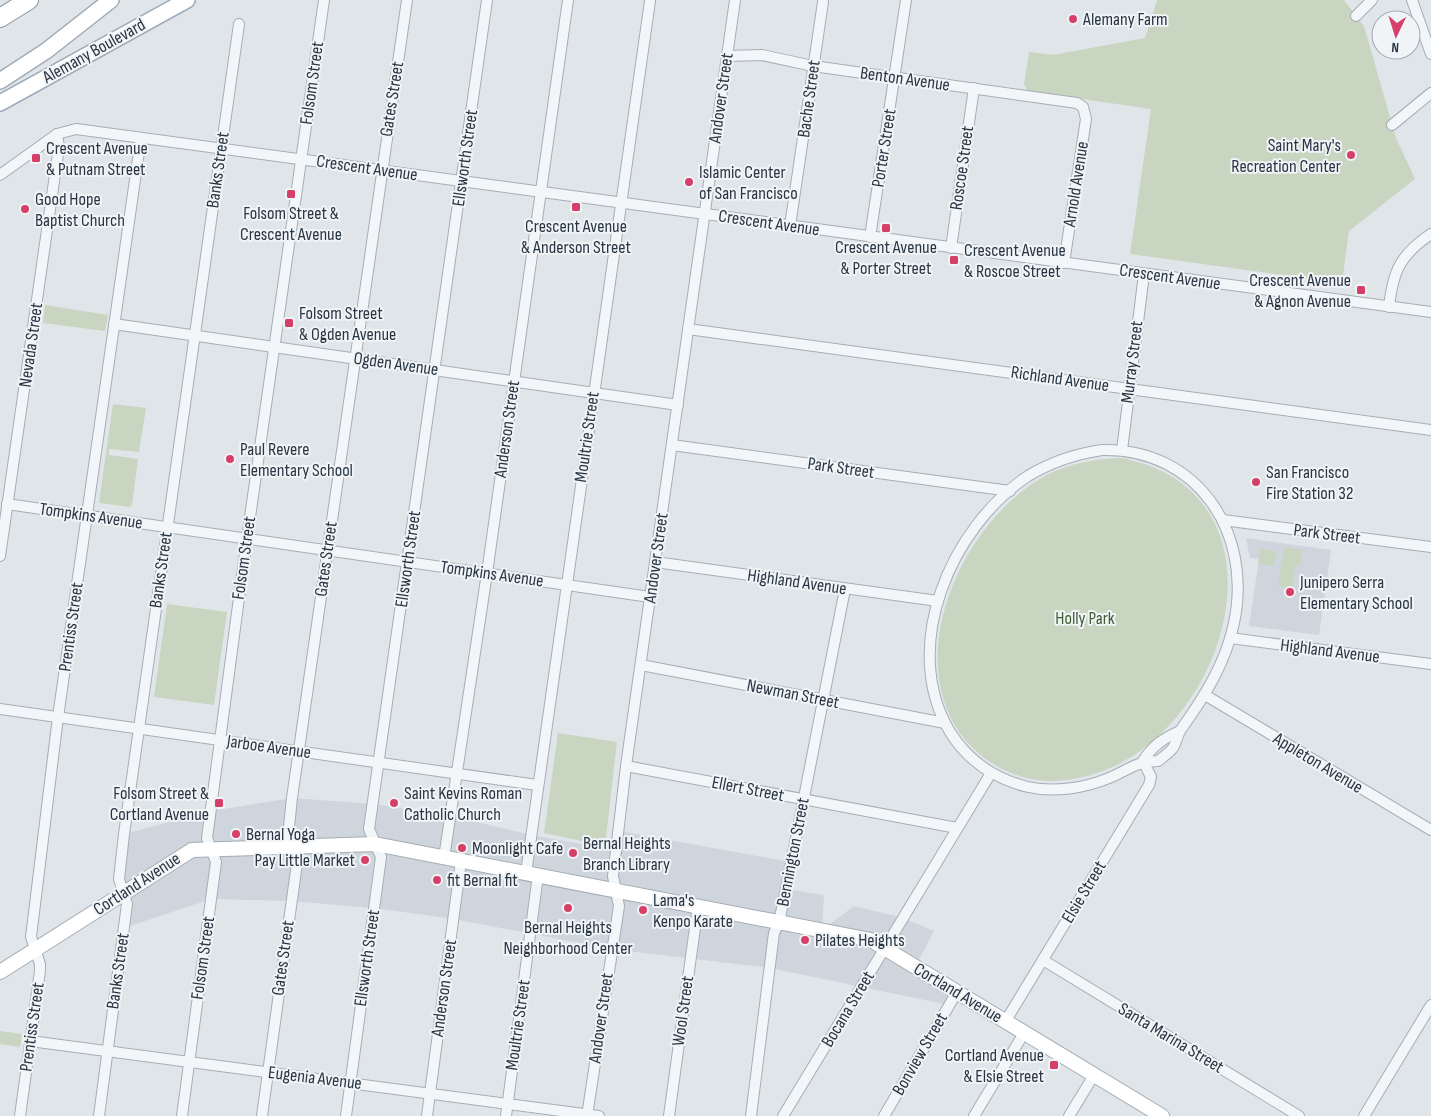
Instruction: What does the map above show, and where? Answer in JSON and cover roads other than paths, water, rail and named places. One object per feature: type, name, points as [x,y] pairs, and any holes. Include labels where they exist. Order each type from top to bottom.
[{"type":"highway","points":[[0,8],[16,0]]},
{"type":"highway","points":[[0,18],[29,0]]},
{"type":"main road","name":"Alemany Boulevard","points":[[0,81],[46,51],[111,0]]},
{"type":"main road","name":"Alemany Boulevard","points":[[3,102],[187,0]]},
{"type":"street","name":"Folsom Street","points":[[182,1116],[216,862],[207,838],[247,538],[324,0]]},
{"type":"street","name":"Gates Street","points":[[262,1116],[298,856],[288,836],[299,751],[381,170],[407,0]]},
{"type":"street","name":"Ellsworth Street","points":[[346,1116],[381,858],[369,829],[487,0]]},
{"type":"street","name":"Anderson Street","points":[[444,858],[458,774],[568,0]]},
{"type":"street","name":"Andover Street","points":[[587,1115],[618,906],[613,876],[626,766],[735,0]]},
{"type":"street","name":"Porter Street","points":[[870,237],[906,0]]},
{"type":"street","points":[[1356,16],[1372,0]]},
{"type":"street","points":[[1412,0],[1420,17],[1431,54]]},
{"type":"street","name":"Moultrie Street","points":[[506,1116],[532,874],[537,785],[650,1]]},
{"type":"street","name":"Bache Street","points":[[790,226],[823,2]]},
{"type":"street","name":"Banks Street","points":[[99,1116],[127,904],[118,879],[239,24]]},
{"type":"street","name":"Benton Avenue","points":[[727,56],[762,56],[813,66],[1071,102],[1083,107]]},
{"type":"street","name":"Roscoe Street","points":[[951,248],[974,88]]},
{"type":"street","points":[[1392,125],[1431,93]]},
{"type":"street","name":"Arnold Avenue","points":[[1064,263],[1086,119],[1083,107]]},
{"type":"street","name":"Crescent Avenue","points":[[0,175],[57,134],[76,129],[1431,312]]},
{"type":"street","name":"Nevada Street","points":[[0,556],[60,147],[57,134]]},
{"type":"street","name":"Prentiss Street","points":[[20,1116],[40,964],[31,937],[58,717],[141,138]]},
{"type":"street","points":[[1389,307],[1391,286],[1401,261],[1408,252],[1431,234]]},
{"type":"street","name":"Murray Street","points":[[1122,450],[1128,389],[1144,274]]},
{"type":"street","name":"Ogden Avenue","points":[[114,324],[678,405]]},
{"type":"street","name":"Richland Avenue","points":[[688,329],[1431,430]]},
{"type":"street","name":"Park Street","points":[[672,446],[1010,491]]},
{"type":"street","points":[[1122,450],[1157,459],[1189,478],[1213,504],[1223,520],[1231,539],[1237,575],[1236,608],[1230,638],[1205,695],[1180,731],[1164,738],[1150,751],[1143,761],[1108,778],[1071,788],[1030,788],[1010,782],[991,773],[965,752],[945,723],[933,688],[930,654],[938,601],[951,567],[970,534],[981,519],[1010,491],[1044,466],[1063,458],[1092,451],[1122,450]]},
{"type":"street","name":"Tompkins Avenue","points":[[7,504],[650,597]]},
{"type":"street","name":"Park Street","points":[[1223,520],[1431,547]]},
{"type":"street","name":"Highland Avenue","points":[[655,562],[938,601]]},
{"type":"street","name":"Bennington Street","points":[[750,1116],[774,933],[779,922],[844,589]]},
{"type":"street","name":"Highland Avenue","points":[[1230,638],[1431,664]]},
{"type":"street","name":"Newman Street","points":[[641,665],[945,723]]},
{"type":"street","name":"Appleton Avenue","points":[[1205,695],[1431,830]]},
{"type":"street","name":"Jarboe Avenue","points":[[0,708],[537,785]]},
{"type":"street","name":"Elsie Street","points":[[1005,1022],[1149,785],[1151,777],[1143,761]]},
{"type":"street","name":"Ellert Street","points":[[626,766],[957,828]]},
{"type":"street","name":"Bocana Street","points":[[783,1116],[991,773]]},
{"type":"street","name":"Cortland Avenue","points":[[0,972],[192,850],[375,844],[865,939],[885,948],[1162,1116]]},
{"type":"street","name":"Anderson Street","points":[[427,1116],[462,861]]},
{"type":"street","name":"Wool Street","points":[[669,1116],[698,906]]},
{"type":"street","name":"Santa Marina Street","points":[[1042,960],[1299,1116]]},
{"type":"street","name":"Bonview Street","points":[[884,1116],[957,992]]},
{"type":"street","points":[[1364,1116],[1431,1005]]},
{"type":"street","points":[[974,1116],[1024,1033]]},
{"type":"street","name":"Eugenia Avenue","points":[[30,1041],[599,1116]]},
{"type":"street","points":[[1069,1116],[1094,1075]]},
{"type":"place","name":"Alemany Farm","points":[[1073,19]]},
{"type":"place","name":"Saint Mary's Recreation Center","points":[[1351,155]]},
{"type":"place","name":"Crescent Avenue & Putnam Street","points":[[36,158]]},
{"type":"place","name":"Islamic Center of San Francisco","points":[[689,182]]},
{"type":"place","name":"Folsom Street & Crescent Avenue","points":[[291,194]]},
{"type":"place","name":"Crescent Avenue & Anderson Street","points":[[576,207]]},
{"type":"place","name":"Good Hope Baptist Church","points":[[25,209]]},
{"type":"place","name":"Crescent Avenue & Porter Street","points":[[886,228]]},
{"type":"place","name":"Crescent Avenue & Roscoe Street","points":[[954,260]]},
{"type":"place","name":"Crescent Avenue & Agnon Avenue","points":[[1361,290]]},
{"type":"place","name":"Folsom Street & Ogden Avenue","points":[[289,323]]},
{"type":"place","name":"Paul Revere Elementary School","points":[[230,459]]},
{"type":"place","name":"San Francisco Fire Station 32","points":[[1256,482]]},
{"type":"place","name":"Junipero Serra Elementary School","points":[[1290,592]]},
{"type":"place","name":"Folsom Street & Cortland Avenue","points":[[219,803]]},
{"type":"place","name":"Saint Kevins Roman Catholic Church","points":[[394,803]]},
{"type":"place","name":"Bernal Yoga","points":[[236,834]]},
{"type":"place","name":"Moonlight Cafe","points":[[462,848]]},
{"type":"place","name":"Bernal Heights Branch Library","points":[[573,853]]},
{"type":"place","name":"Pay Little Market","points":[[365,860]]},
{"type":"place","name":"fit Bernal fit","points":[[437,880]]},
{"type":"place","name":"Bernal Heights Neighborhood Center","points":[[568,908]]},
{"type":"place","name":"Lama's Kenpo Karate","points":[[643,910]]},
{"type":"place","name":"Pilates Heights","points":[[805,940]]},
{"type":"place","name":"Cortland Avenue & Elsie Street","points":[[1054,1065]]},
{"type":"park label","name":"Holly Park","points":[[1085,618]]}]
